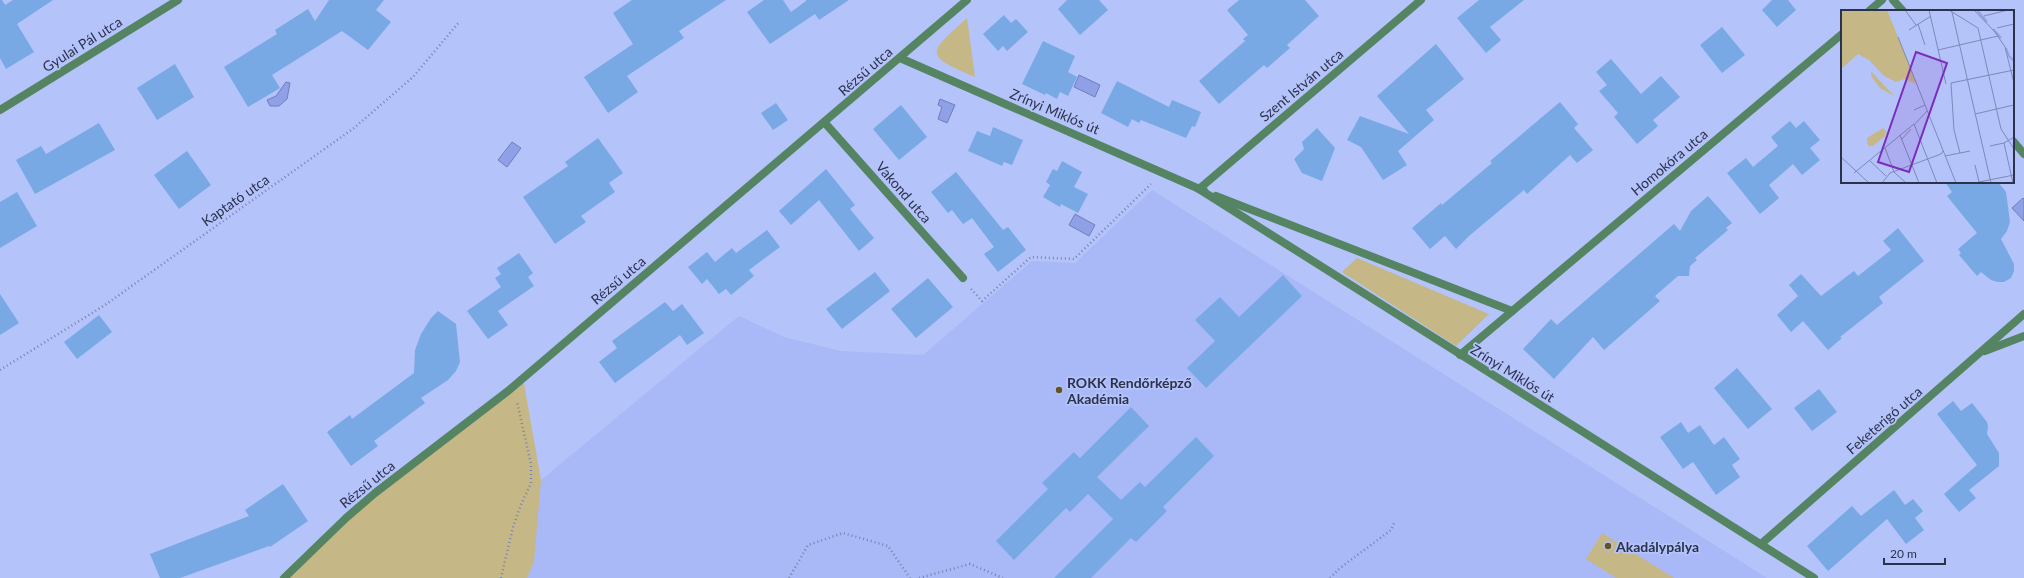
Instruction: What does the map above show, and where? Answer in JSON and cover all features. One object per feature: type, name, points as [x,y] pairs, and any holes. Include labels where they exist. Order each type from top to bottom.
[{"type":"street","name":"Gyulai Pál utca","points":[[0,110],[178,0]]},
{"type":"street","name":"Rézsű utca","points":[[284,578],[346,518],[508,391],[825,123],[967,0]]},
{"type":"street","name":"Szent István utca","points":[[1199,189],[1421,0]]},
{"type":"street","points":[[1870,10],[1882,0]]},
{"type":"street","points":[[1893,0],[1902,10]]},
{"type":"street","name":"Homokóra utca","points":[[1460,355],[1841,35]]},
{"type":"street","name":"Zrínyi Miklós út","points":[[900,58],[1199,189],[1512,311]]},
{"type":"street","name":"Vakond utca","points":[[825,123],[963,278]]},
{"type":"street","points":[[2014,142],[2024,154]]},
{"type":"street","name":"Zrínyi Miklós út","points":[[1199,189],[1814,578]]},
{"type":"street","name":"Feketerigó utca","points":[[1761,544],[2024,314]]},
{"type":"street","points":[[1981,352],[2024,336]]},
{"type":"path","name":"Kaptató utca","points":[[0,370],[106,305],[354,128],[412,77],[460,20]]},
{"type":"path","points":[[963,278],[982,301],[1031,257],[1074,259],[1163,172]]},
{"type":"path","points":[[501,578],[513,527],[520,506],[529,490],[532,475],[520,410],[517,403],[508,391]]},
{"type":"path","points":[[1330,578],[1340,568],[1391,530],[1396,521]]},
{"type":"path","points":[[789,578],[808,545],[843,533],[888,546],[910,578]]},
{"type":"path","points":[[919,578],[970,564],[1003,578]]},
{"type":"shaded area","points":[[967,18],[975,77],[946,63],[939,58],[937,52],[944,39]]},
{"type":"shaded area","points":[[1079,75],[1100,85],[1095,97],[1074,87]]},
{"type":"shaded area","points":[[286,82],[290,83],[287,99],[279,106],[270,106],[267,100],[276,96]]},
{"type":"shaded area","points":[[940,99],[955,105],[947,123],[938,119],[942,107],[938,105]]},
{"type":"shaded area","points":[[512,142],[521,148],[507,167],[498,160]]},
{"type":"shaded area","name":"ROKK Rendőrképző Akadémia","points":[[1152,190],[1767,578],[520,578],[541,480],[739,316],[784,337],[841,351],[923,355],[1032,261],[1075,263]]},
{"type":"shaded area","points":[[2023,198],[2024,199],[2024,221],[2012,208]]},
{"type":"shaded area","points":[[1075,214],[1095,225],[1089,236],[1069,225]]},
{"type":"shaded area","points":[[1357,258],[1489,314],[1456,346],[1342,272]]},
{"type":"shaded area","points":[[523,378],[541,480],[534,562],[527,578],[284,578],[346,518]]},
{"type":"shaded area","name":"Akadálypálya","points":[[1602,533],[1674,578],[1616,578],[1586,559]]},
{"type":"building","points":[[0,0],[2,0],[5,5],[13,0],[53,0],[17,24],[34,52],[6,69],[0,58]]},
{"type":"building","points":[[329,0],[384,0],[376,10],[391,22],[368,50],[342,31],[272,75],[280,88],[248,107],[224,67],[277,34],[275,30],[308,9],[315,21]]},
{"type":"building","points":[[632,0],[726,0],[679,31],[684,38],[627,76],[638,92],[608,113],[584,77],[633,44],[613,13]]},
{"type":"building","points":[[764,0],[783,0],[791,12],[806,0],[849,0],[819,20],[815,14],[770,44],[747,12]]},
{"type":"building","points":[[1067,0],[1099,0],[1108,10],[1080,35],[1058,9]]},
{"type":"building","points":[[1239,0],[1305,0],[1319,16],[1287,45],[1290,48],[1267,68],[1264,65],[1219,104],[1199,81],[1245,41],[1243,39],[1248,35],[1227,10]]},
{"type":"building","points":[[1479,0],[1524,0],[1490,27],[1501,40],[1486,53],[1457,18]]},
{"type":"building","points":[[1772,0],[1788,0],[1796,10],[1777,27],[1762,10]]},
{"type":"building","points":[[1004,15],[1011,23],[1016,19],[1028,32],[1007,51],[1003,46],[998,51],[983,34]]},
{"type":"building","points":[[1722,27],[1745,55],[1722,73],[1700,45]]},
{"type":"building","points":[[1043,41],[1075,56],[1068,72],[1077,77],[1068,96],[1060,92],[1057,99],[1022,84]]},
{"type":"building","points":[[1436,44],[1464,79],[1426,110],[1434,120],[1398,151],[1407,165],[1383,180],[1361,147],[1347,140],[1360,116],[1409,134],[1377,96]]},
{"type":"building","points":[[1611,59],[1641,94],[1661,76],[1680,97],[1653,120],[1658,126],[1637,144],[1614,117],[1618,113],[1599,91],[1607,85],[1596,72]]},
{"type":"building","points":[[175,64],[194,97],[157,120],[137,88]]},
{"type":"building","points":[[1117,81],[1169,107],[1172,100],[1201,112],[1195,127],[1192,126],[1186,138],[1141,120],[1139,123],[1132,119],[1128,127],[1101,113]]},
{"type":"building","points":[[1560,102],[1578,124],[1574,128],[1593,150],[1577,163],[1570,155],[1527,194],[1524,190],[1469,236],[1456,249],[1445,236],[1430,249],[1412,228],[1492,163],[1490,161]]},
{"type":"building","points":[[776,103],[788,120],[773,130],[761,113]]},
{"type":"building","points":[[901,105],[927,137],[899,160],[873,129]]},
{"type":"building","points":[[1790,121],[1796,128],[1804,121],[1820,140],[1810,148],[1820,160],[1802,175],[1793,164],[1769,185],[1779,198],[1760,214],[1727,173],[1746,158],[1753,167],[1778,146],[1771,137]]},
{"type":"building","points":[[99,123],[115,150],[35,194],[16,160],[41,146],[46,154]]},
{"type":"building","points":[[993,127],[1023,140],[1012,165],[1004,162],[1002,166],[968,151],[977,131],[990,136]]},
{"type":"building","points":[[1317,128],[1335,148],[1322,181],[1302,173],[1294,159],[1304,149],[1302,142]]},
{"type":"building","points":[[598,138],[623,173],[609,183],[615,192],[581,216],[586,222],[555,244],[523,197],[568,166],[565,162]]},
{"type":"building","points":[[187,151],[211,185],[179,209],[154,175]]},
{"type":"building","points":[[1062,161],[1082,172],[1074,187],[1088,194],[1078,213],[1061,204],[1060,207],[1043,197],[1050,185],[1046,182],[1053,169],[1057,171]]},
{"type":"building","points":[[826,169],[855,205],[850,209],[874,238],[859,251],[819,200],[791,225],[779,211]]},
{"type":"building","points":[[956,172],[1003,230],[1008,227],[1026,250],[998,272],[984,254],[994,247],[972,218],[963,224],[952,210],[948,213],[931,192]]},
{"type":"building","points":[[1946,183],[1999,183],[2006,192],[2010,222],[2007,231],[2001,239],[2014,264],[2014,271],[2011,278],[2004,282],[1998,282],[1991,280],[1981,272],[1977,276],[1959,255],[1961,253],[1958,249],[1977,233],[1947,196],[1952,192]]},
{"type":"building","points":[[17,192],[37,226],[0,248],[0,202]]},
{"type":"building","points":[[1708,196],[1732,223],[1726,228],[1728,230],[1695,258],[1697,260],[1690,266],[1689,276],[1678,276],[1655,296],[1660,301],[1604,350],[1593,337],[1554,379],[1523,349],[1551,319],[1557,325],[1674,224],[1680,231],[1691,211]]},
{"type":"building","points":[[1898,228],[1924,261],[1879,297],[1883,303],[1840,337],[1842,338],[1828,350],[1803,321],[1791,332],[1777,315],[1798,296],[1789,285],[1801,274],[1821,296],[1854,271],[1858,276],[1891,250],[1883,241]]},
{"type":"building","points":[[767,230],[780,247],[749,270],[754,276],[731,295],[726,289],[719,294],[707,279],[702,284],[688,267],[707,252],[715,262],[732,248],[736,253]]},
{"type":"building","points":[[519,253],[533,273],[528,277],[534,286],[498,311],[508,325],[488,339],[467,311],[501,287],[495,278],[501,274],[497,268]]},
{"type":"building","points":[[875,272],[890,291],[842,329],[826,309]]},
{"type":"building","points":[[1283,275],[1302,296],[1206,388],[1187,368],[1215,341],[1195,320],[1220,297],[1239,317]]},
{"type":"building","points":[[928,278],[953,307],[916,338],[891,309]]},
{"type":"building","points":[[0,294],[19,323],[0,335]]},
{"type":"building","points":[[665,302],[673,311],[682,304],[704,333],[687,345],[680,335],[615,383],[599,362],[617,348],[612,341]]},
{"type":"building","points":[[438,311],[456,324],[460,362],[456,371],[448,380],[421,398],[425,403],[374,441],[378,446],[351,466],[327,432],[350,415],[352,419],[414,373],[415,350],[421,334],[431,318]]},
{"type":"building","points":[[99,315],[112,332],[77,359],[64,342]]},
{"type":"building","points":[[1737,368],[1772,409],[1748,429],[1714,388]]},
{"type":"building","points":[[1819,389],[1837,412],[1812,431],[1794,408]]},
{"type":"building","points":[[1953,401],[1961,411],[1972,403],[1987,422],[1987,434],[1999,453],[1999,466],[1969,490],[1976,498],[1959,512],[1944,494],[1977,465],[1937,414]]},
{"type":"building","points":[[1131,407],[1149,426],[1097,477],[1121,500],[1140,482],[1145,487],[1196,437],[1214,456],[1163,507],[1167,511],[1136,542],[1131,538],[1091,578],[1054,578],[1113,519],[1088,494],[1070,512],[1066,508],[1014,560],[996,541],[1048,489],[1042,483],[1074,452],[1080,458]]},
{"type":"building","points":[[1681,422],[1688,433],[1700,425],[1714,445],[1724,437],[1740,459],[1732,465],[1740,477],[1716,495],[1693,462],[1683,469],[1660,437]]},
{"type":"building","points":[[283,484],[308,521],[270,547],[269,546],[180,578],[160,578],[150,554],[249,516],[245,510]]},
{"type":"building","points":[[1894,490],[1905,505],[1913,499],[1923,511],[1915,518],[1924,530],[1906,544],[1887,519],[1828,571],[1807,546],[1852,506],[1861,516]]},
{"type":"place","name":"ROKK Rendőrképző Akadémia","points":[[1059,390]]},
{"type":"place","name":"Akadálypálya","points":[[1608,546]]}]
